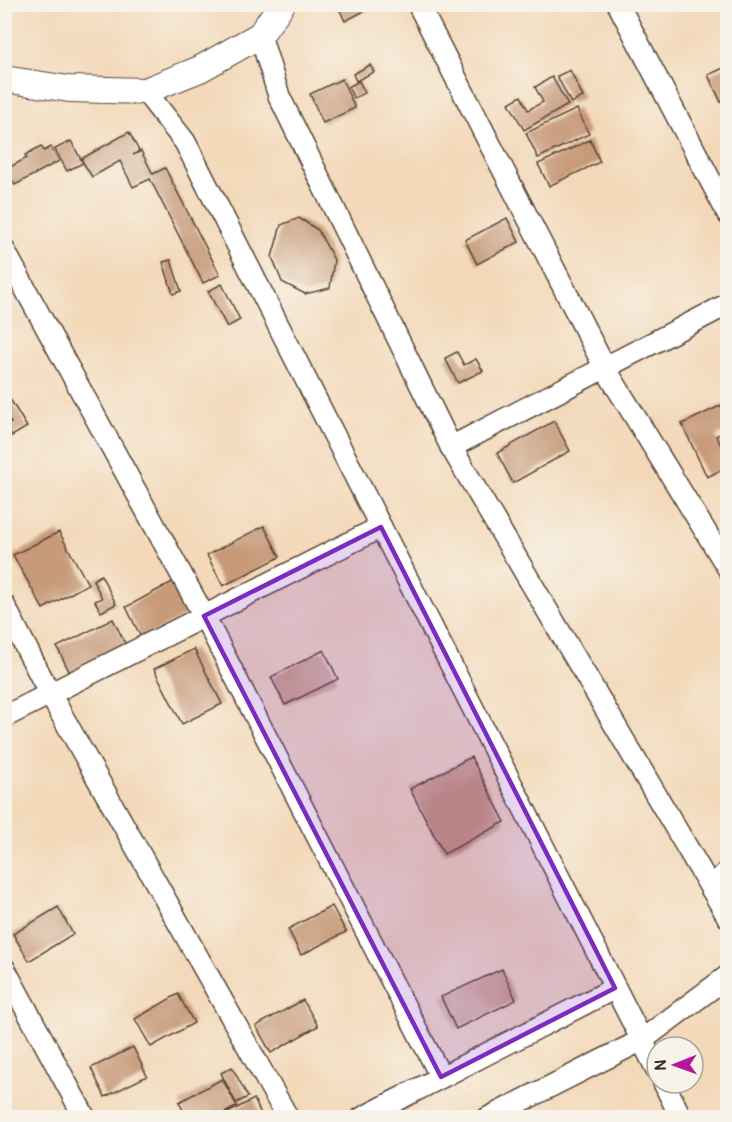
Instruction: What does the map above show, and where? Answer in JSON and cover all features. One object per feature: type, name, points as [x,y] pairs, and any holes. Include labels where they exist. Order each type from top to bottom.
[{"type":"street","points":[[4,79],[69,89],[145,91],[201,69],[260,35],[282,4]]},
{"type":"street","points":[[418,4],[605,368],[728,568]]},
{"type":"street","points":[[618,4],[722,191],[728,214]]},
{"type":"street","points":[[260,35],[279,96],[451,447],[728,917]]},
{"type":"street","points":[[145,91],[185,142],[645,1046]]},
{"type":"street","points":[[4,250],[204,616],[441,1077]]},
{"type":"street","points":[[451,447],[728,304]]},
{"type":"street","points":[[4,717],[381,527]]},
{"type":"street","points":[[4,605],[50,694],[288,1118]]},
{"type":"street","points":[[711,888],[728,871]]},
{"type":"street","points":[[4,968],[85,1118]]},
{"type":"street","points":[[488,1118],[642,1040],[728,976]]},
{"type":"street","points":[[362,1118],[615,988]]},
{"type":"street","points":[[670,1095],[681,1118]]},
{"type":"highlighted area","points":[[381,527],[615,988],[441,1077],[204,616]]},
{"type":"building","points":[[337,4],[378,4],[345,21]]},
{"type":"building","points":[[370,65],[374,72],[356,81],[353,74]]},
{"type":"building","points":[[728,66],[728,99],[721,102],[708,75]]},
{"type":"building","points":[[570,70],[583,97],[571,103],[557,76]]},
{"type":"building","points":[[552,77],[568,105],[524,130],[509,103],[521,96],[528,110],[543,102],[535,87]]},
{"type":"building","points":[[342,79],[355,108],[323,123],[310,94]]},
{"type":"building","points":[[359,81],[365,93],[354,98],[348,87]]},
{"type":"building","points":[[577,109],[589,134],[538,158],[526,133]]},
{"type":"building","points":[[129,132],[139,151],[133,155],[141,151],[153,174],[165,168],[220,275],[203,283],[150,179],[133,187],[120,161],[92,177],[81,159]]},
{"type":"building","points":[[590,140],[600,162],[549,186],[538,164]]},
{"type":"building","points":[[71,141],[83,163],[67,171],[55,149]]},
{"type":"building","points":[[41,146],[44,151],[51,147],[59,161],[15,185],[6,169],[27,158],[25,155]]},
{"type":"building","points":[[299,218],[318,230],[334,260],[330,288],[305,294],[282,282],[272,257],[281,225]]},
{"type":"building","points":[[507,218],[519,242],[477,264],[465,240]]},
{"type":"building","points":[[171,260],[181,291],[173,294],[163,262]]},
{"type":"building","points":[[222,284],[240,320],[227,327],[208,291]]},
{"type":"building","points":[[457,352],[464,365],[476,359],[483,371],[458,383],[445,358]]},
{"type":"building","points":[[10,399],[27,427],[12,436],[6,425],[11,423],[4,412],[4,403]]},
{"type":"building","points":[[724,404],[728,411],[728,430],[716,436],[721,445],[728,442],[728,467],[707,477],[682,424]]},
{"type":"building","points":[[554,421],[570,451],[513,483],[497,453]]},
{"type":"building","points":[[264,526],[280,557],[223,586],[207,555]]},
{"type":"building","points":[[59,532],[88,584],[43,609],[13,555]]},
{"type":"building","points":[[101,575],[116,604],[101,612],[95,601],[102,598],[93,580]]},
{"type":"building","points":[[178,579],[194,610],[142,639],[126,607]]},
{"type":"building","points":[[113,619],[127,647],[71,675],[57,647]]},
{"type":"building","points":[[194,649],[222,704],[182,724],[154,669]]},
{"type":"building","points":[[324,650],[338,679],[285,705],[271,677]]},
{"type":"building","points":[[471,757],[505,822],[444,854],[410,789]]},
{"type":"building","points":[[332,906],[346,932],[301,955],[288,929]]},
{"type":"building","points":[[58,907],[73,934],[29,961],[13,934]]},
{"type":"building","points":[[502,969],[516,1000],[456,1029],[441,997]]},
{"type":"building","points":[[178,994],[194,1023],[151,1047],[135,1019]]},
{"type":"building","points":[[303,1000],[318,1026],[271,1053],[256,1026]]},
{"type":"building","points":[[133,1047],[147,1076],[105,1097],[91,1068]]},
{"type":"building","points":[[232,1067],[248,1097],[236,1103],[221,1073]]},
{"type":"building","points":[[222,1079],[237,1106],[216,1118],[187,1118],[179,1102]]},
{"type":"building","points":[[254,1099],[263,1118],[218,1118]]}]
